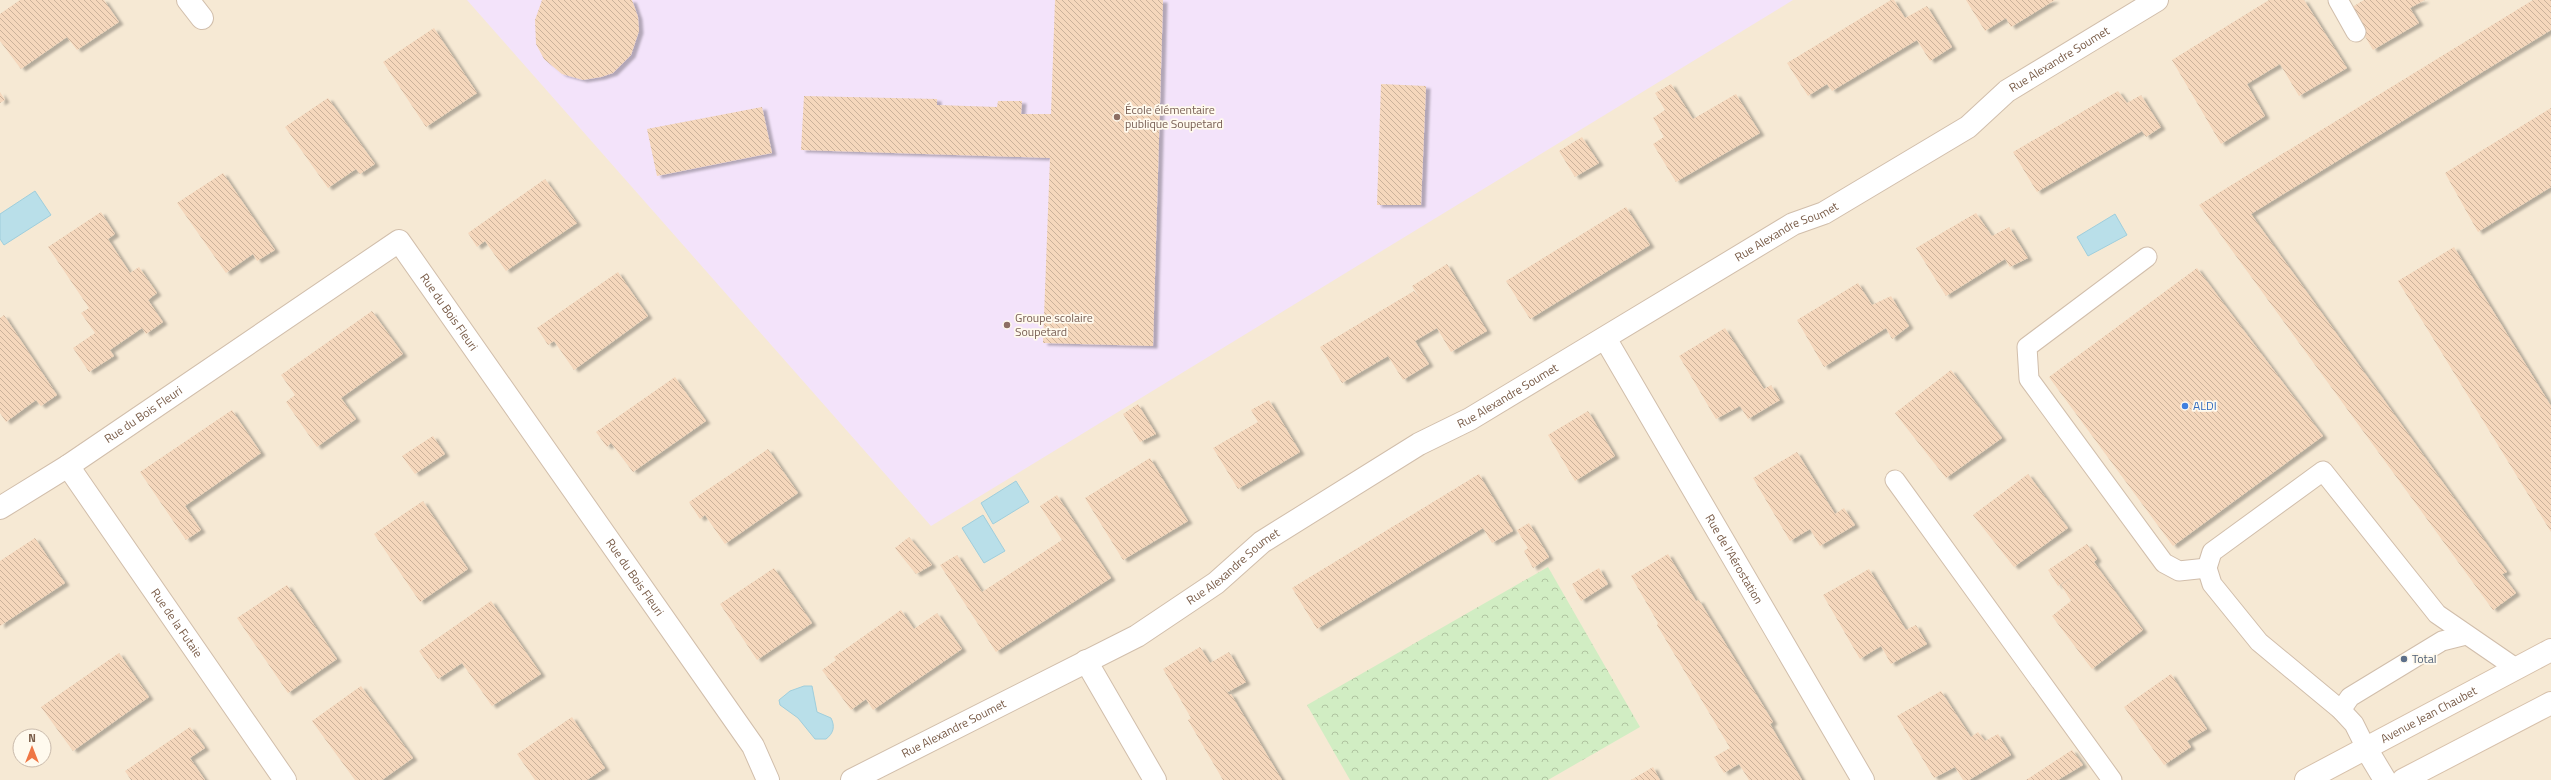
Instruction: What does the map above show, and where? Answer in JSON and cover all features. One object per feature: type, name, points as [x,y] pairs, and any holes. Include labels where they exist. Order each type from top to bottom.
[{"type":"street","points":[[188,0],[202,18]]},
{"type":"street","name":"Rue Alexandre Soumet","points":[[852,780],[1137,636],[1216,583],[1262,542],[1418,444],[1470,419],[1793,224],[1824,213],[1968,127],[2007,90],[2157,0]]},
{"type":"street","name":"Rue du Bois Fleuri","points":[[0,508],[68,466],[399,241],[753,746],[768,780]]},
{"type":"street","name":"Rue de l'Aérostation","points":[[1605,338],[1863,780]]},
{"type":"street","name":"Rue de la Futaie","points":[[68,466],[285,780]]},
{"type":"street","name":"Avenue Jean Chaubet","points":[[2306,780],[2366,750],[2551,650]]},
{"type":"street","points":[[1086,661],[1155,780]]},
{"type":"street","points":[[2403,780],[2551,702]]},
{"type":"street","points":[[2366,750],[2385,780]]},
{"type":"lane","points":[[2338,0],[2356,32]]},
{"type":"lane","points":[[2147,257],[2027,347],[2029,379],[2164,563],[2179,571],[2207,568]]},
{"type":"lane","points":[[2366,750],[2354,724],[2341,710],[2259,642],[2212,584],[2207,568],[2212,552],[2323,471],[2437,614],[2517,669]]},
{"type":"lane","points":[[1894,480],[2112,780]]},
{"type":"lane","points":[[2341,710],[2350,697],[2442,641],[2466,635]]},
{"type":"shaded area","points":[[0,0],[2551,0],[2551,780],[0,780]]},
{"type":"shaded area","name":"Groupe scolaire Soupetard","points":[[467,0],[1793,0],[931,526]]},
{"type":"green space","points":[[1548,567],[1640,727],[1548,780],[1350,780],[1307,705]]},
{"type":"water","points":[[35,191],[51,215],[4,245],[0,239],[0,214]]},
{"type":"water","points":[[2115,214],[2127,235],[2088,256],[2077,237]]},
{"type":"water","points":[[1016,481],[1029,502],[993,524],[981,503]]},
{"type":"water","points":[[983,515],[1005,551],[984,563],[962,528]]},
{"type":"water","points":[[804,686],[812,686],[817,712],[831,718],[833,727],[832,732],[826,739],[815,739],[798,718],[780,705],[779,700],[790,691]]},
{"type":"building","points":[[20,0],[104,0],[119,22],[77,50],[67,37],[21,69],[0,41],[0,14]]},
{"type":"building","points":[[542,0],[632,0],[638,17],[639,31],[631,55],[613,73],[601,77],[583,80],[562,74],[544,59],[536,44],[535,20]]},
{"type":"building","points":[[1055,0],[1163,0],[1153,346],[1043,343],[1050,158],[801,150],[804,96],[937,99],[937,105],[997,107],[998,101],[1022,101],[1021,114],[1051,114]]},
{"type":"building","points":[[1891,0],[1894,0],[1905,18],[1927,6],[1952,47],[1930,61],[1917,40],[1832,91],[1827,84],[1808,96],[1787,63]]},
{"type":"building","points":[[1966,0],[2055,0],[2011,27],[2006,18],[1985,31]]},
{"type":"building","points":[[2269,0],[2304,0],[2347,68],[2299,96],[2280,64],[2247,84],[2265,116],[2221,144],[2172,60]]},
{"type":"building","points":[[2364,0],[2425,0],[2410,8],[2419,23],[2373,50],[2349,9]]},
{"type":"building","points":[[2533,0],[2551,0],[2551,30],[2251,214],[2507,572],[2502,574],[2516,593],[2493,610],[2199,205]]},
{"type":"building","points":[[434,28],[477,93],[426,127],[383,62]]},
{"type":"building","points":[[1381,84],[1426,86],[1421,205],[1377,205]]},
{"type":"building","points":[[1671,84],[1693,119],[1736,94],[1760,133],[1676,182],[1653,144],[1664,137],[1653,118],[1665,110],[1655,93]]},
{"type":"building","points":[[2118,91],[2127,103],[2141,95],[2161,127],[2146,137],[2142,131],[2037,192],[2013,152]]},
{"type":"building","points":[[0,92],[5,100],[0,103]]},
{"type":"building","points":[[328,98],[375,164],[360,174],[356,169],[328,188],[285,127]]},
{"type":"building","points":[[762,107],[772,153],[657,176],[647,129]]},
{"type":"building","points":[[2551,108],[2551,187],[2478,232],[2445,173]]},
{"type":"building","points":[[1582,137],[1599,163],[1575,177],[1559,151]]},
{"type":"building","points":[[223,173],[275,250],[257,261],[253,254],[226,273],[177,203]]},
{"type":"building","points":[[545,179],[577,223],[506,271],[485,241],[477,247],[468,233]]},
{"type":"building","points":[[1626,207],[1650,245],[1530,319],[1506,281]]},
{"type":"building","points":[[101,212],[115,234],[108,239],[130,273],[139,267],[157,293],[148,300],[163,322],[146,334],[142,328],[110,350],[114,356],[89,372],[73,348],[95,333],[81,313],[89,308],[48,247]]},
{"type":"building","points":[[1976,213],[1992,236],[2009,227],[2028,258],[2010,267],[2005,259],[1946,296],[1916,248]]},
{"type":"building","points":[[2454,247],[2551,406],[2551,532],[2398,281]]},
{"type":"building","points":[[1447,264],[1487,331],[1451,352],[1437,328],[1415,341],[1429,364],[1403,380],[1388,356],[1342,383],[1320,347],[1414,291],[1420,299],[1412,286]]},
{"type":"building","name":"ALDI","points":[[2197,268],[2323,436],[2173,546],[2049,377]]},
{"type":"building","points":[[618,272],[648,316],[574,370],[554,341],[548,345],[537,328]]},
{"type":"building","points":[[1858,283],[1872,305],[1891,296],[1909,326],[1892,339],[1886,328],[1824,367],[1797,320]]},
{"type":"building","points":[[372,311],[403,354],[341,398],[356,419],[317,447],[286,402],[295,395],[281,375]]},
{"type":"building","points":[[4,315],[57,395],[41,406],[36,400],[6,422],[0,413],[0,318]]},
{"type":"building","points":[[1725,328],[1764,389],[1771,385],[1780,400],[1748,419],[1740,406],[1716,419],[1679,356]]},
{"type":"building","points":[[1951,370],[2002,438],[1946,478],[1895,413]]},
{"type":"building","points":[[675,377],[706,421],[633,472],[611,443],[607,447],[596,432]]},
{"type":"building","points":[[1269,400],[1300,452],[1238,489],[1213,448],[1258,422],[1251,410]]},
{"type":"building","points":[[1138,404],[1156,434],[1140,442],[1123,414]]},
{"type":"building","points":[[232,410],[261,453],[185,506],[201,530],[186,540],[140,472]]},
{"type":"building","points":[[1588,411],[1615,456],[1575,481],[1548,435]]},
{"type":"building","points":[[433,436],[445,454],[415,474],[402,456]]},
{"type":"building","points":[[768,449],[798,493],[725,544],[705,515],[700,519],[689,502]]},
{"type":"building","points":[[1797,452],[1835,514],[1844,508],[1855,525],[1820,546],[1810,529],[1790,541],[1753,478]]},
{"type":"building","points":[[1150,458],[1188,521],[1123,560],[1085,498]]},
{"type":"building","points":[[1479,474],[1513,531],[1492,543],[1483,528],[1317,629],[1292,588]]},
{"type":"building","points":[[2028,474],[2068,528],[2014,567],[1973,515]]},
{"type":"building","points":[[1057,495],[1111,578],[996,652],[940,565],[957,555],[982,592],[1062,540],[1040,506]]},
{"type":"building","points":[[423,501],[468,569],[420,602],[374,534]]},
{"type":"building","points":[[1529,523],[1549,557],[1533,568],[1524,551],[1528,548],[1517,530]]},
{"type":"building","points":[[909,537],[932,565],[916,574],[895,548]]},
{"type":"building","points":[[35,538],[65,583],[0,626],[0,561]]},
{"type":"building","points":[[2087,544],[2097,559],[2094,562],[2143,630],[2092,669],[2052,616],[2071,601],[2061,585],[2079,573],[2058,586],[2048,570]]},
{"type":"building","points":[[1668,554],[1696,601],[1699,600],[1773,722],[1770,724],[1802,780],[1749,780],[1739,764],[1724,773],[1714,757],[1730,748],[1657,625],[1658,623],[1631,576]]},
{"type":"building","points":[[774,568],[812,623],[757,660],[720,604]]},
{"type":"building","points":[[1599,568],[1608,584],[1581,601],[1572,584]]},
{"type":"building","points":[[1869,569],[1906,630],[1916,625],[1927,644],[1891,664],[1881,646],[1860,659],[1823,595]]},
{"type":"building","points":[[287,585],[337,659],[288,693],[237,618]]},
{"type":"building","points":[[491,601],[541,674],[492,706],[462,663],[438,679],[419,651]]},
{"type":"building","points":[[901,610],[914,629],[937,613],[962,649],[873,710],[866,699],[851,710],[822,670],[836,660],[834,657]]},
{"type":"building","points":[[1200,647],[1210,663],[1229,652],[1246,682],[1228,692],[1220,680],[1229,695],[1231,694],[1282,780],[1223,780],[1188,720],[1191,718],[1163,669]]},
{"type":"building","points":[[119,653],[149,697],[73,751],[41,707]]},
{"type":"building","points":[[2171,674],[2207,729],[2187,741],[2191,747],[2164,765],[2124,707]]},
{"type":"building","points":[[361,686],[413,758],[382,780],[355,780],[312,721]]},
{"type":"building","points":[[1941,691],[1971,737],[1978,732],[1985,741],[1998,734],[2011,755],[1969,780],[1963,780],[1955,767],[1934,778],[1897,716]]},
{"type":"building","points":[[572,717],[605,768],[587,780],[535,780],[517,754]]},
{"type":"building","points":[[190,727],[205,748],[190,758],[205,780],[131,780],[125,771]]},
{"type":"building","points":[[2072,750],[2083,765],[2058,780],[2026,780]]},
{"type":"building","points":[[1653,767],[1660,780],[1631,780]]},
{"type":"place","name":"École élémentaire publique Soupetard","points":[[1117,117]]},
{"type":"place","name":"Groupe scolaire Soupetard","points":[[1007,325]]},
{"type":"place","name":"ALDI","points":[[2185,406]]},
{"type":"place","name":"Total","points":[[2404,659]]}]
